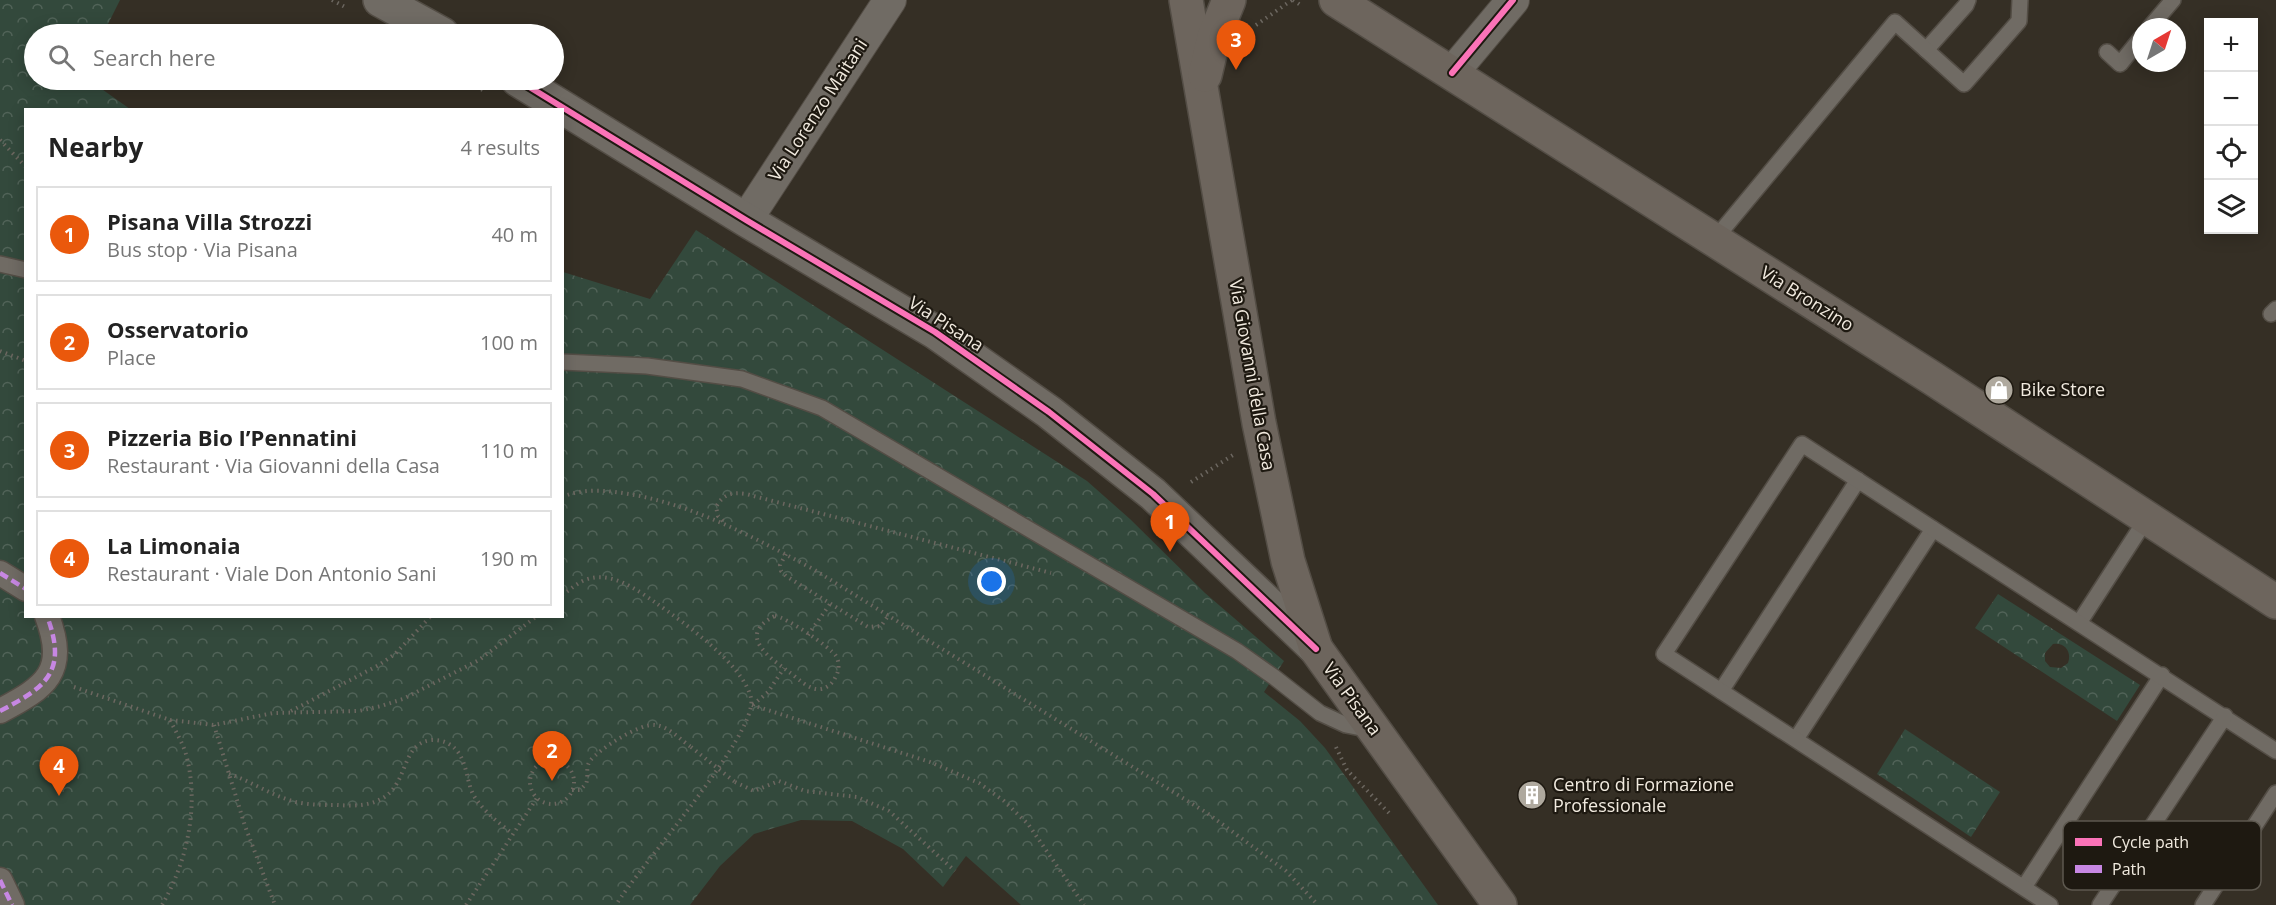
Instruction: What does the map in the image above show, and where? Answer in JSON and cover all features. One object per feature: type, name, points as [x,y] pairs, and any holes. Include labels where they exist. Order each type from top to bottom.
[{"type":"main road","name":"Via Giovanni della Casa","points":[[1185,0],[1204,98],[1259,423],[1288,561],[1316,649]]},
{"type":"main road","name":"Via Giovanni della Casa","points":[[1204,98],[1208,57],[1229,0]]},
{"type":"main road","name":"Via Bronzino","points":[[1336,0],[2276,602]]},
{"type":"main road","name":"Via Pisana","points":[[1316,649],[1500,905]]},
{"type":"street","points":[[380,0],[424,24]]},
{"type":"street","name":"Via Lorenzo Maitani","points":[[746,220],[890,0]]},
{"type":"street","points":[[1452,73],[1513,0]]},
{"type":"street","name":"Via Pisana","points":[[534,90],[564,108]]},
{"type":"street","name":"Via Pisana","points":[[564,108],[935,332],[1049,412],[1161,501],[1316,649]]},
{"type":"street","points":[[0,573],[24,588]]},
{"type":"street","points":[[0,711],[33,692],[48,678],[54,665],[54,647],[47,618]]},
{"type":"street","points":[[0,880],[12,905]]},
{"type":"lane","points":[[1926,50],[1968,0]]},
{"type":"lane","points":[[1714,240],[1747,197],[1895,22],[1964,84],[2019,21],[2020,0]]},
{"type":"lane","points":[[2158,18],[2173,0]]},
{"type":"lane","points":[[2107,52],[2120,64],[2132,49]]},
{"type":"lane","points":[[0,264],[24,270]]},
{"type":"lane","points":[[564,362],[647,366],[742,379],[822,408],[1237,651],[1322,715],[1346,725],[1374,730]]},
{"type":"lane","points":[[2050,905],[1664,654],[1802,444],[2162,675],[2276,751]]},
{"type":"lane","points":[[1720,691],[1858,480]]},
{"type":"lane","points":[[2079,622],[2146,518]]},
{"type":"lane","points":[[1796,739],[1933,529]]},
{"type":"lane","points":[[2067,821],[2162,675]]},
{"type":"lane","points":[[2156,821],[2225,716]]},
{"type":"lane","points":[[2258,821],[2276,793]]},
{"type":"lane","points":[[2024,887],[2063,827]]},
{"type":"lane","points":[[2100,905],[2110,890]]},
{"type":"lane","points":[[2203,905],[2213,890]]},
{"type":"path","points":[[0,140],[24,165]]},
{"type":"path","points":[[0,351],[24,360]]},
{"type":"path","points":[[564,496],[574,492],[602,490],[681,506],[725,524],[786,554],[1207,813],[1286,871],[1318,905]]},
{"type":"path","points":[[725,524],[718,516],[716,507],[720,500],[727,495],[746,494],[1051,573]]},
{"type":"path","points":[[786,554],[780,565],[781,571],[830,604],[868,627],[881,626],[888,616]]},
{"type":"path","points":[[564,594],[585,580],[597,577],[614,579],[629,585],[672,614],[736,669],[749,689],[752,705]]},
{"type":"path","points":[[808,635],[830,604]]},
{"type":"path","points":[[774,616],[781,617],[808,635],[837,657],[839,668],[836,678],[829,686],[820,690],[810,687],[784,668],[759,648],[756,639],[759,628],[766,620],[774,616]]},
{"type":"path","points":[[290,711],[395,654],[429,618]]},
{"type":"path","points":[[48,678],[170,720],[214,725],[290,711],[310,713],[359,711],[403,699],[479,660],[534,618]]},
{"type":"path","points":[[616,905],[690,808],[743,729],[752,705],[768,692],[784,668]]},
{"type":"path","points":[[752,705],[930,762],[979,783],[1004,801],[1028,824],[1084,905]]},
{"type":"path","points":[[1322,715],[1347,770],[1396,820]]},
{"type":"path","points":[[162,905],[180,868],[189,827],[191,804],[191,780],[187,756],[170,720]]},
{"type":"path","points":[[572,790],[584,788],[588,779],[589,763],[599,753],[626,735],[654,724],[661,726],[692,747],[735,782],[754,791],[779,781],[805,791],[843,794],[872,803],[901,821],[955,871]]},
{"type":"path","points":[[214,725],[245,826],[275,905]]},
{"type":"path","points":[[229,774],[295,802],[362,805],[374,803],[390,793],[398,783],[407,759],[415,747],[428,741],[438,740],[448,743],[457,750],[466,769],[468,783],[479,804],[513,834]]},
{"type":"path","points":[[549,761],[556,761],[568,768],[574,781],[572,790],[564,800],[558,803],[543,802],[537,798],[530,786],[530,779],[536,767],[549,761]]},
{"type":"path","points":[[466,905],[537,798]]},
{"type":"green space","points":[[0,0],[120,0],[108,24],[24,24],[24,90],[103,90],[129,108],[24,108],[24,618],[564,618],[564,272],[650,299],[696,230],[1087,481],[1130,519],[1205,593],[1284,661],[1264,692],[1300,721],[1325,748],[1438,905],[1021,905],[966,856],[943,887],[903,849],[852,821],[801,820],[754,834],[720,866],[690,905],[0,905]]},
{"type":"green space","points":[[1998,594],[2140,685],[2117,721],[1975,628]],"holes":[[[2053,644],[2064,646],[2069,655],[2068,663],[2061,668],[2050,667],[2045,661],[2045,653]]]},
{"type":"green space","points":[[1905,729],[2000,792],[1971,837],[1877,774]]},
{"type":"marked path","points":[[0,573],[24,588]]},
{"type":"marked path","points":[[0,711],[30,694],[49,676],[55,651],[48,618]]},
{"type":"marked path","points":[[0,880],[12,905]]},
{"type":"cycle path","points":[[1452,73],[1513,0]]},
{"type":"cycle path","points":[[534,90],[564,108]]},
{"type":"cycle path","points":[[564,108],[935,332],[1049,412],[1153,494],[1316,649]]},
{"type":"place","name":"Pizzeria Bio I’Pennatini","points":[[1236,70]]},
{"type":"place","name":"Bike Store","points":[[1999,390]]},
{"type":"place","name":"Pisana Villa Strozzi","points":[[1170,552]]},
{"type":"place","name":"Osservatorio","points":[[552,781]]},
{"type":"place","name":"Centro di Formazione Professionale","points":[[1532,795]]},
{"type":"place","name":"La Limonaia","points":[[59,796]]}]
